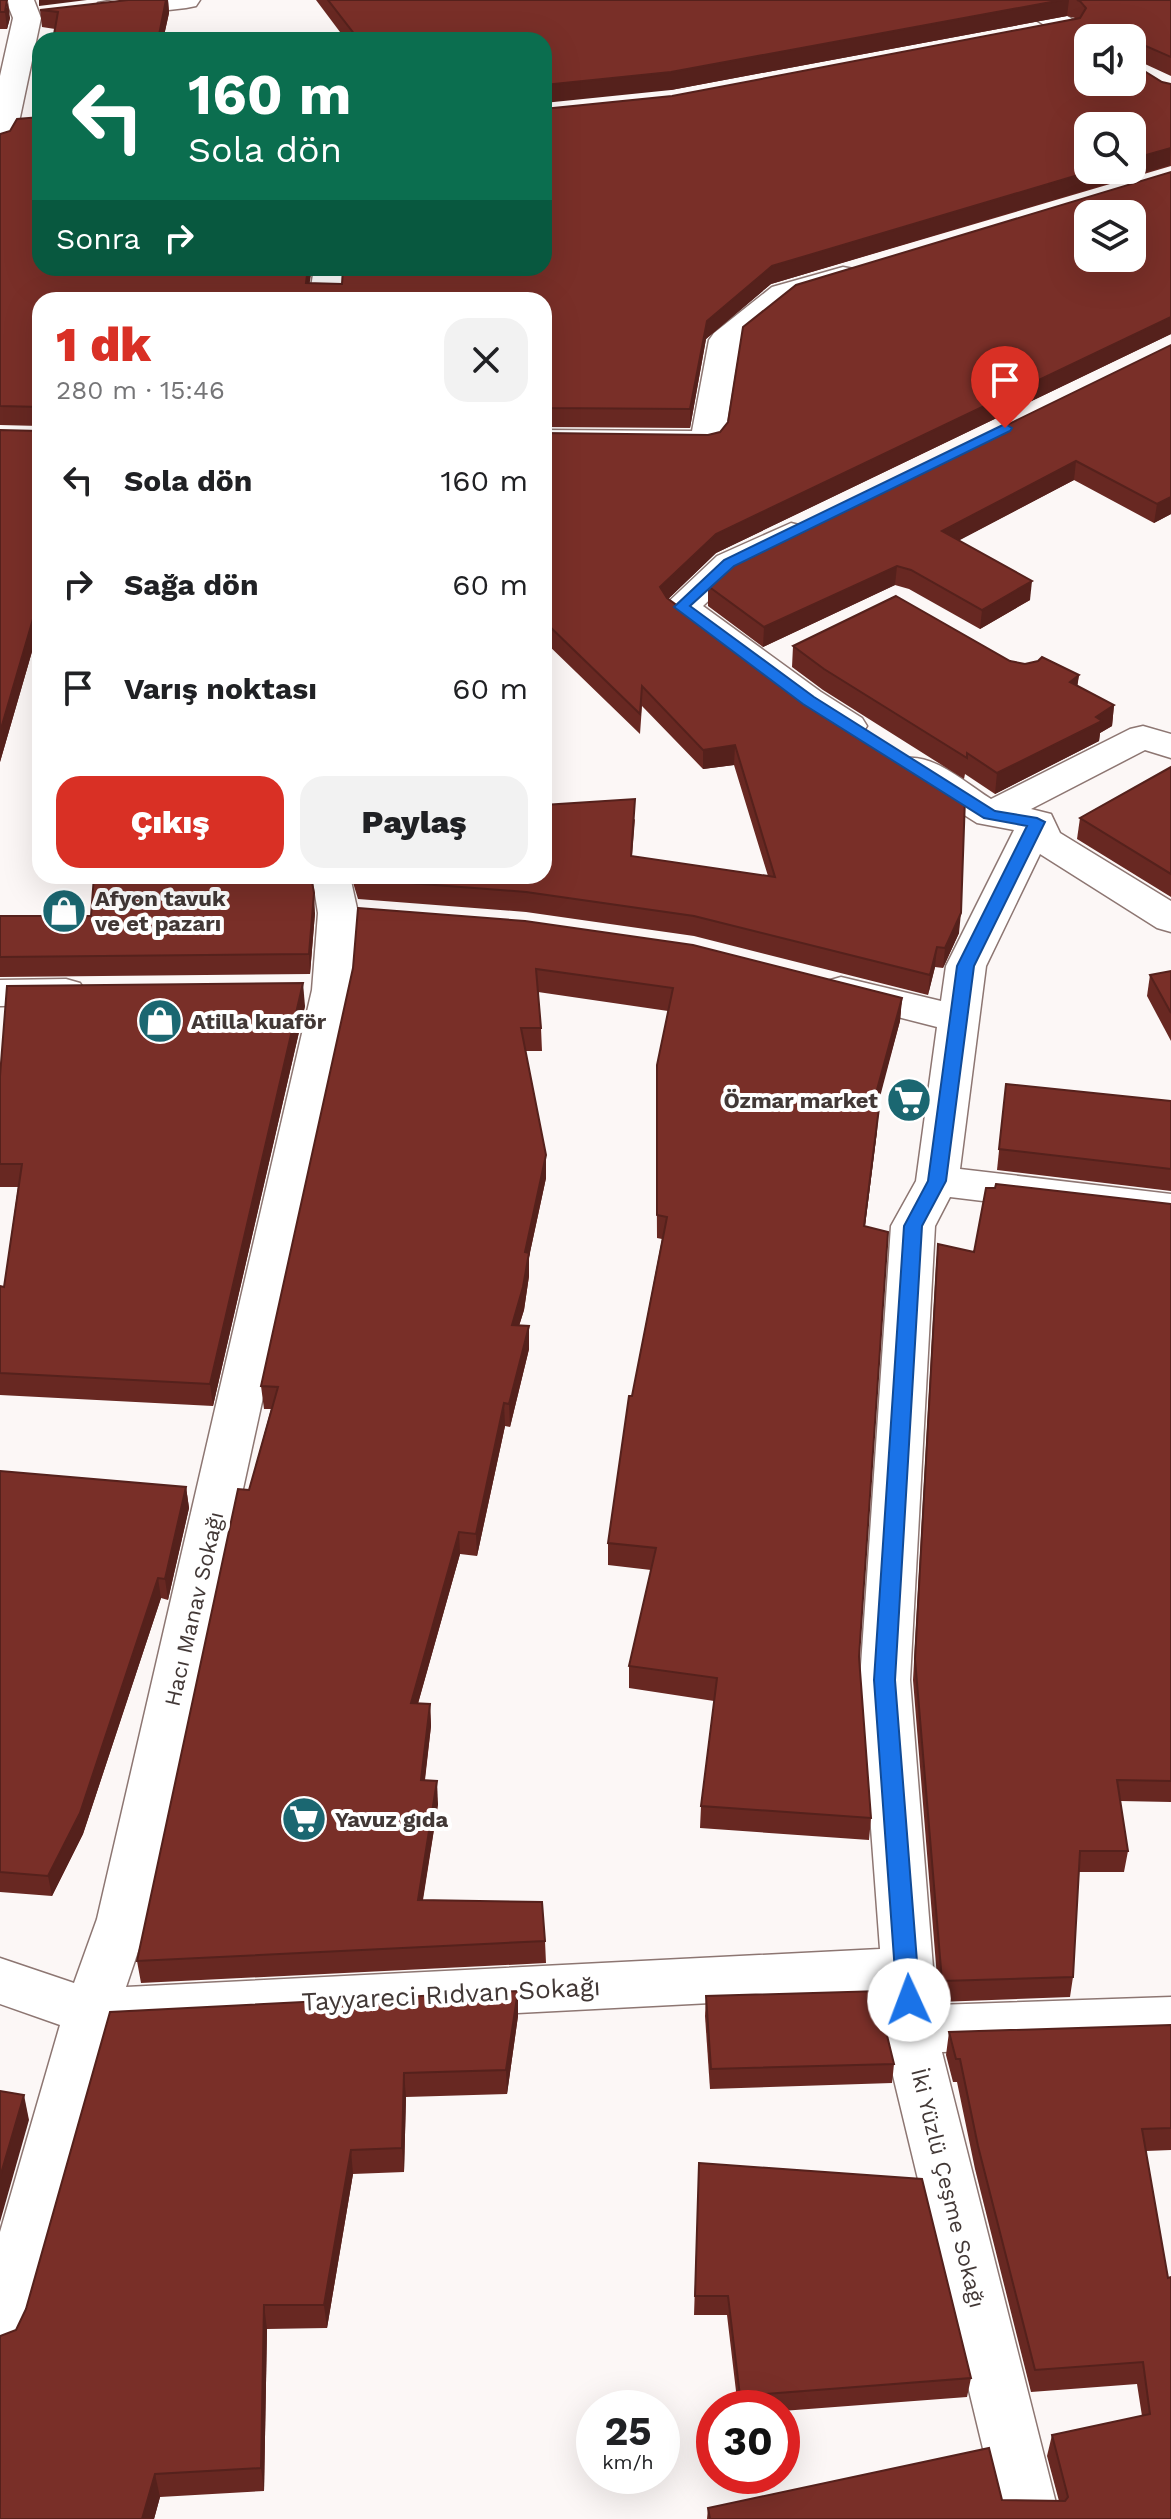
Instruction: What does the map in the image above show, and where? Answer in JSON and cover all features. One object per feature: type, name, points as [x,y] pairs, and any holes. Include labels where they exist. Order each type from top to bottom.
[{"type":"street","points":[[8,128],[23,9],[66,14],[186,0]]},
{"type":"street","points":[[1024,0],[1074,31]]},
{"type":"street","points":[[1022,36],[1074,34]]},
{"type":"street","points":[[552,440],[707,441],[725,340],[783,294],[873,267]]},
{"type":"street","points":[[815,521],[729,563],[681,607],[774,658],[808,700],[880,745],[1038,823],[1171,919]]},
{"type":"street","points":[[1038,823],[1143,737],[1167,764]]},
{"type":"street","name":"İki Yüzlü Çeşme Sokağı","points":[[1030,2519],[909,2030],[908,1970],[885,1680],[913,1226],[937,1181],[966,966],[1038,823]]},
{"type":"street","name":"Hacı Manav Sokağı","points":[[0,2332],[91,2012],[123,1919],[316,990],[346,902]]},
{"type":"street","points":[[810,982],[958,1019]]},
{"type":"street","points":[[0,993],[95,992]]},
{"type":"street","points":[[937,1181],[1171,1209]]},
{"type":"street","name":"Tayyareci Rıdvan Sokağı","points":[[0,1981],[91,2012],[908,1970]]},
{"type":"street","points":[[909,2030],[1171,2021]]},
{"type":"building","points":[[0,0],[7,0],[5,12],[0,12]]},
{"type":"building","points":[[128,0],[166,0],[160,32],[54,32],[58,12],[40,10]]},
{"type":"building","points":[[328,0],[1062,0],[671,72],[552,84],[552,32],[353,32]]},
{"type":"building","points":[[1077,0],[1171,0],[1171,57],[1146,46],[1146,24],[1074,24],[1074,96],[1146,96],[1146,72],[1171,84],[1171,148],[1146,155],[1146,112],[1074,112],[1074,176],[772,266],[707,321],[690,409],[552,408],[552,292],[32,292],[32,407],[0,406],[0,134],[10,131],[17,119],[32,118],[32,276],[307,276],[306,283],[342,284],[342,276],[552,276],[552,108],[672,96],[1080,18],[1086,8]]},
{"type":"building","points":[[1171,172],[1171,317],[716,534],[660,587],[667,598],[794,691],[965,798],[961,913],[945,948],[937,947],[930,975],[694,916],[526,892],[422,884],[552,884],[552,804],[635,799],[631,856],[775,877],[735,745],[703,750],[642,686],[640,714],[552,629],[552,433],[708,435],[720,432],[728,422],[743,327],[796,285],[1074,201],[1074,272],[1146,272],[1146,200],[1078,200],[1131,184],[1146,184],[1146,180]]},
{"type":"building","points":[[1171,345],[1171,497],[1157,504],[1076,461],[942,531],[1032,581],[982,610],[911,570],[897,566],[764,627],[708,586],[744,553]]},
{"type":"building","points":[[0,430],[32,431],[32,622],[0,732]]},
{"type":"building","points":[[896,596],[1010,661],[1025,664],[1042,657],[1079,675],[1070,682],[1114,705],[1096,717],[1102,721],[997,773],[967,753],[967,758],[824,669],[793,646]]},
{"type":"building","points":[[1171,767],[1171,874],[1080,818]]},
{"type":"building","points":[[93,884],[312,884],[314,893],[309,954],[0,957],[0,916],[91,916]]},
{"type":"building","points":[[358,908],[525,921],[693,945],[902,998],[872,1108],[879,1108],[864,1226],[888,1232],[859,1657],[871,1818],[701,1806],[717,1678],[629,1666],[656,1548],[608,1543],[629,1396],[632,1396],[667,1217],[657,1215],[657,1065],[673,988],[536,969],[541,1028],[521,1028],[546,1155],[525,1252],[529,1253],[523,1287],[512,1325],[529,1326],[509,1404],[504,1403],[476,1534],[459,1532],[411,1703],[430,1704],[421,1780],[437,1781],[418,1900],[542,1902],[545,1941],[137,1961],[238,1489],[249,1490],[278,1387],[261,1386],[353,968]]},
{"type":"building","points":[[1171,971],[1171,1013],[1150,975]]},
{"type":"building","points":[[303,983],[210,1384],[0,1373],[0,1286],[4,1287],[22,1164],[0,1164],[0,1076],[7,986]]},
{"type":"building","points":[[1006,1084],[1171,1101],[1171,1169],[999,1149]]},
{"type":"building","points":[[996,1184],[1171,1204],[1171,1781],[1117,1780],[1128,1851],[1080,1851],[1073,1977],[942,1981],[915,1659],[938,1244],[974,1252],[986,1188],[995,1188]]},
{"type":"building","points":[[0,1471],[186,1487],[165,1579],[158,1578],[80,1813],[48,1876],[0,1872]]},
{"type":"building","points":[[518,1991],[506,2070],[404,2073],[402,2148],[351,2150],[324,2305],[264,2305],[261,2468],[155,2474],[142,2519],[0,2519],[0,2336],[16,2330],[26,2309],[110,2012]]},
{"type":"building","points":[[881,1991],[881,2011],[894,2064],[711,2069],[706,1996]]},
{"type":"building","points":[[1171,2025],[1171,2128],[1142,2129],[1168,2278],[1171,2277],[1171,2519],[710,2519],[708,2508],[774,2494],[800,2494],[800,2488],[989,2448],[1002,2500],[1065,2501],[1068,2497],[1052,2435],[1150,2414],[1143,2362],[1035,2370],[978,2146],[960,2059],[956,2059],[949,2032]]},
{"type":"building","points":[[0,2091],[24,2095],[0,2177]]},
{"type":"building","points":[[699,2163],[922,2179],[971,2378],[800,2391],[739,2390],[728,2296],[695,2296]]},
{"type":"place","name":"Afyon tavuk ve et pazarı","points":[[64,911]]},
{"type":"place","name":"Atilla kuaför","points":[[160,1021]]},
{"type":"place","name":"Özmar market","points":[[909,1100]]},
{"type":"place","name":"Yavuz gıda","points":[[304,1819]]},
{"type":"route","points":[[909,2000],[885,1680],[913,1226],[937,1181],[966,966],[1037,822],[990,815],[808,700],[681,607],[729,563],[1005,428]]}]
